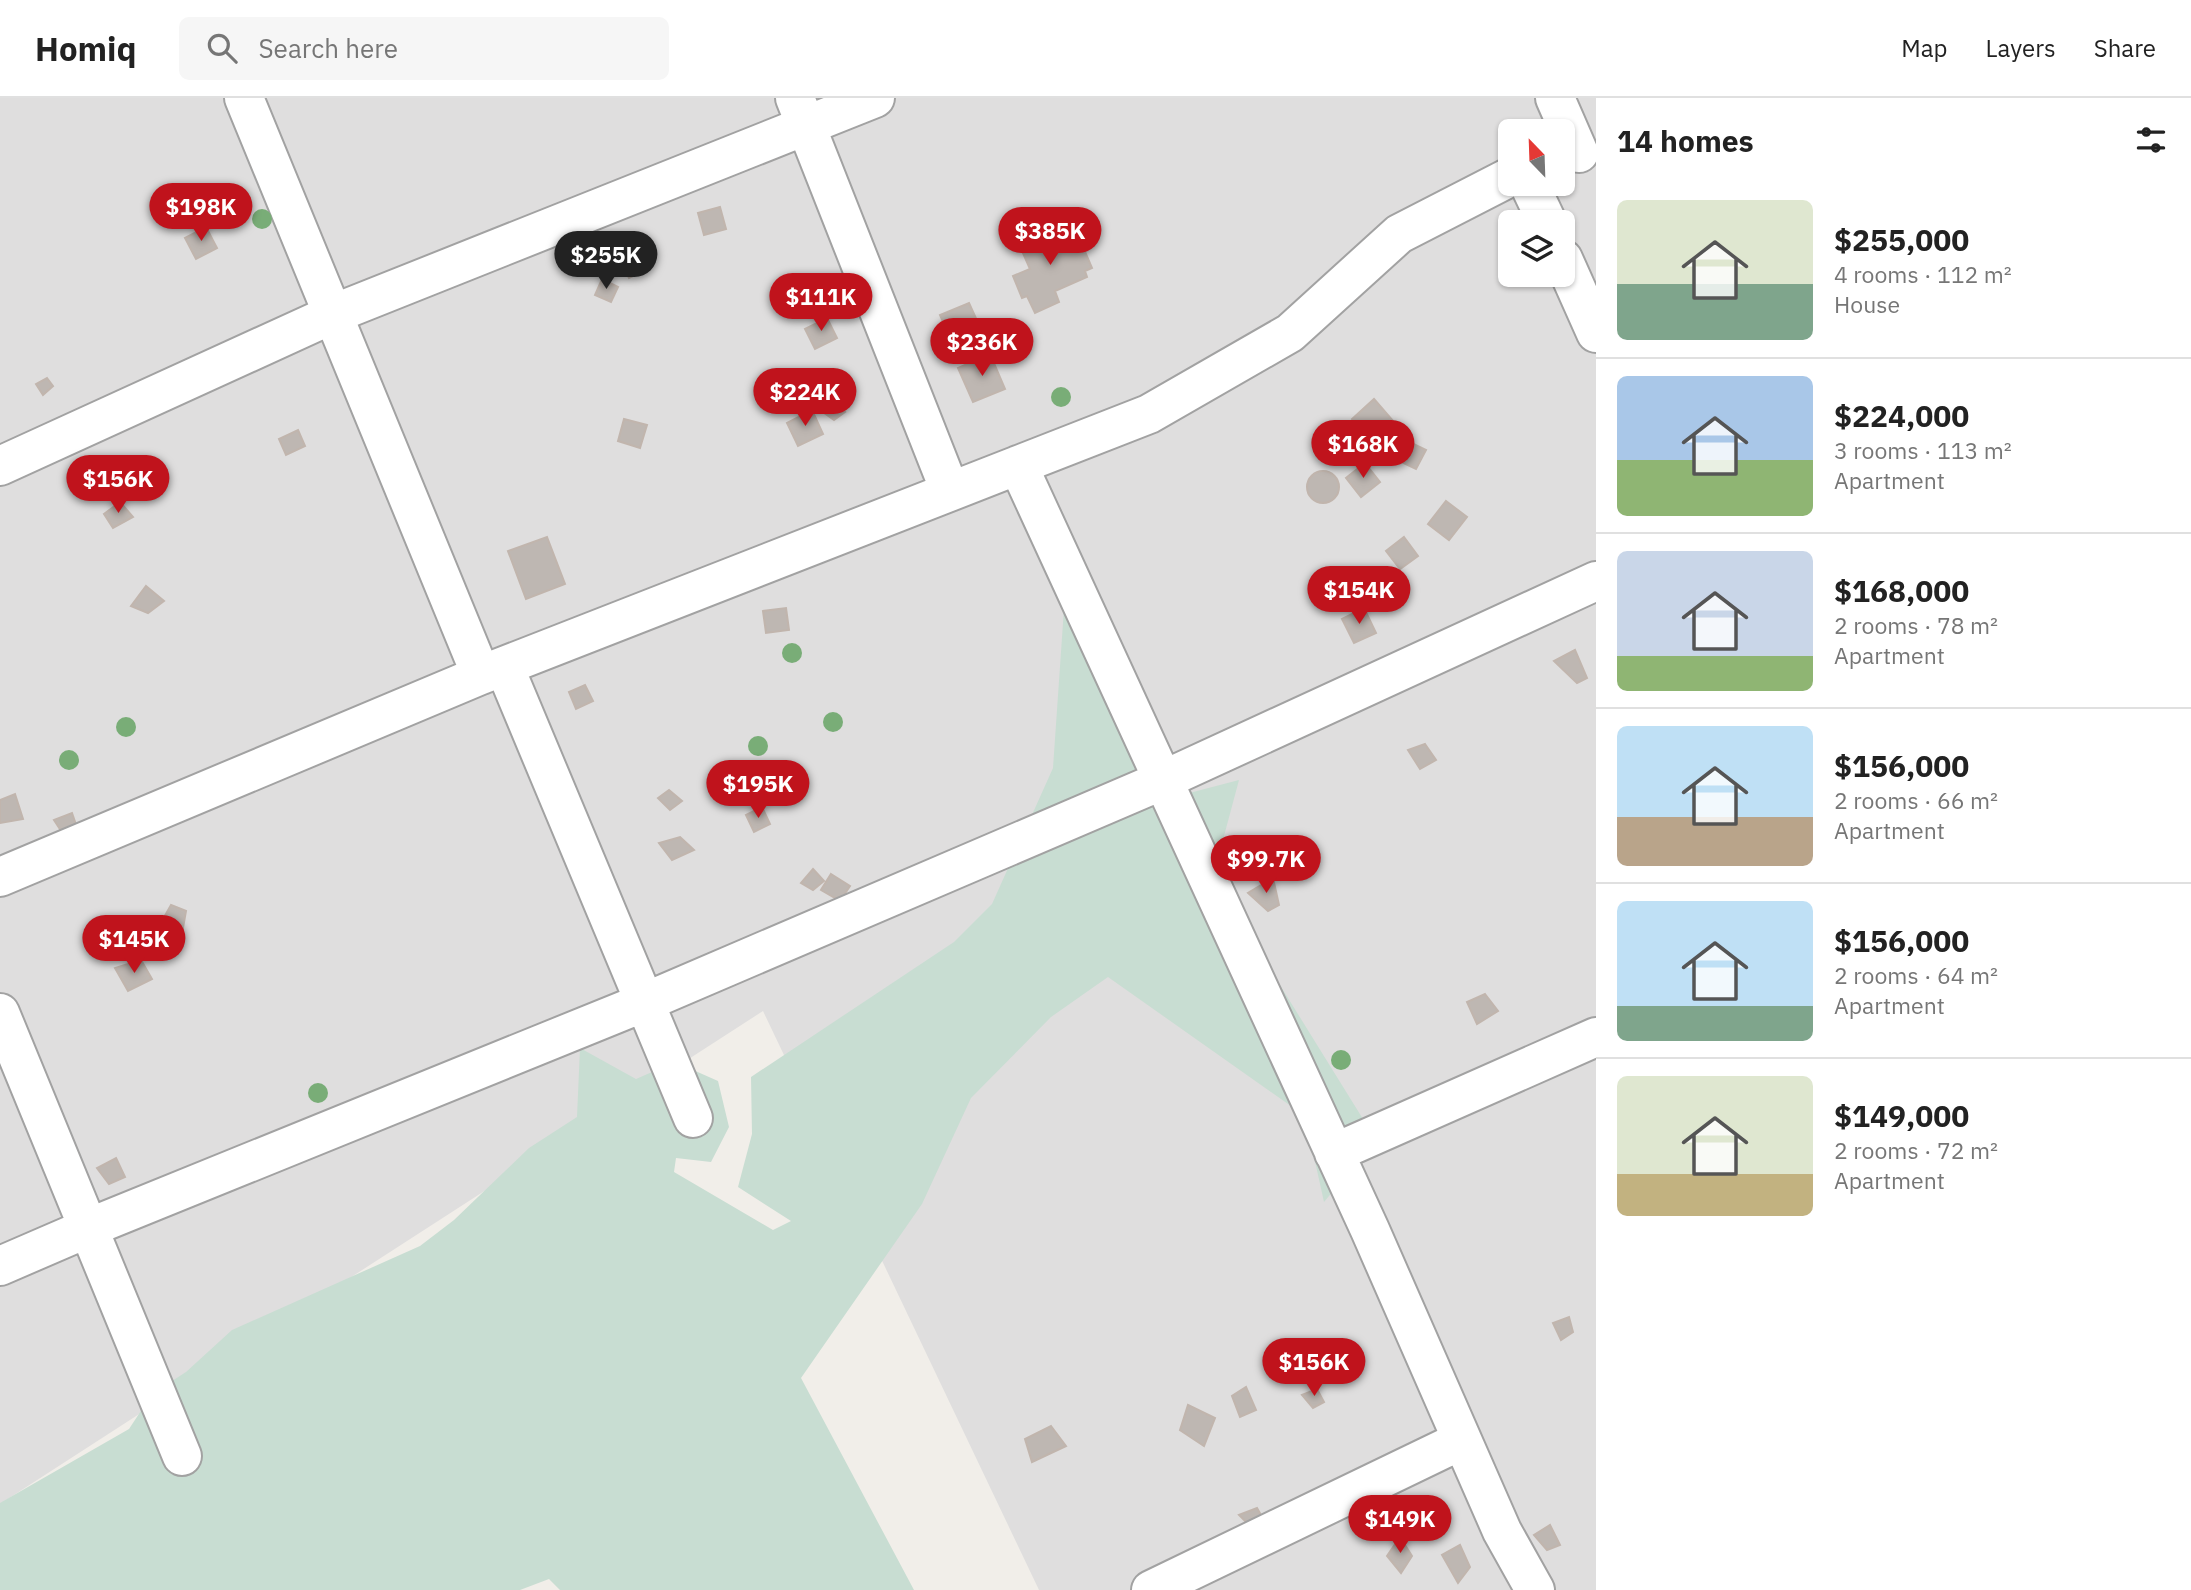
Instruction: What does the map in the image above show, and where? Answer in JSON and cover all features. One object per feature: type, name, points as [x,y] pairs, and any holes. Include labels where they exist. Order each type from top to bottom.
[{"type":"street","points":[[244,98],[333,314],[645,1002],[693,1118]]},
{"type":"street","points":[[0,466],[333,314],[801,112],[874,98]]},
{"type":"street","points":[[1555,98],[1579,153]]},
{"type":"street","points":[[801,112],[950,491]]},
{"type":"street","points":[[0,877],[493,670],[1149,414],[1290,333],[1399,234],[1498,183]]},
{"type":"street","points":[[1575,286],[1596,333]]},
{"type":"street","points":[[1018,465],[1334,1153],[1502,1531],[1535,1590]]},
{"type":"street","points":[[0,1266],[645,1002],[1161,781],[1596,581]]},
{"type":"street","points":[[0,1013],[182,1455]]},
{"type":"street","points":[[1334,1153],[1596,1037]]},
{"type":"street","points":[[1151,1590],[1462,1440]]},
{"type":"shaded area","points":[[0,98],[1596,98],[1596,1590],[1039,1590],[763,1011],[0,1504]]},
{"type":"green space","points":[[1067,565],[1174,797],[1239,780],[1213,877],[1376,1140],[1324,1202],[1305,1116],[1108,977],[1051,1017],[971,1098],[922,1204],[801,1378],[914,1590],[560,1590],[549,1579],[520,1590],[0,1590],[0,1503],[129,1429],[152,1394],[186,1372],[232,1330],[420,1246],[454,1220],[529,1148],[577,1117],[580,1048],[636,1079],[675,1062],[718,1081],[729,1127],[711,1162],[676,1158],[674,1172],[773,1230],[791,1221],[738,1187],[752,1134],[751,1077],[954,942],[992,904],[1053,768]]},
{"type":"building","points":[[720,207],[726,229],[704,235],[698,213]]},
{"type":"building","points":[[1065,225],[1076,249],[1083,247],[1092,268],[1085,271],[1087,277],[1055,291],[1059,302],[1035,313],[1027,296],[1022,298],[1013,276],[1030,269],[1019,244]]},
{"type":"building","points":[[206,227],[217,248],[196,259],[185,238]]},
{"type":"building","points":[[639,248],[650,268],[629,278],[619,258]]},
{"type":"building","points":[[602,279],[618,287],[611,302],[595,295]]},
{"type":"building","points":[[969,303],[979,325],[950,338],[940,315]]},
{"type":"building","points":[[827,318],[837,338],[815,349],[805,329]]},
{"type":"building","points":[[990,354],[1005,389],[973,402],[958,368]]},
{"type":"building","points":[[47,378],[53,386],[43,395],[36,384]]},
{"type":"building","points":[[828,399],[845,412],[834,420],[816,407]]},
{"type":"building","points":[[1374,399],[1393,421],[1370,440],[1352,419]]},
{"type":"building","points":[[812,410],[823,434],[798,446],[787,423]]},
{"type":"building","points":[[624,419],[647,425],[640,448],[618,441]]},
{"type":"building","points":[[298,430],[305,446],[286,455],[279,439]]},
{"type":"building","points":[[1405,440],[1426,450],[1416,469],[1395,459]]},
{"type":"building","points":[[1365,463],[1380,482],[1361,497],[1346,478]]},
{"type":"building","points":[[1323,471],[1334,476],[1339,487],[1334,498],[1323,503],[1312,498],[1307,487],[1312,476]]},
{"type":"building","points":[[1446,501],[1467,517],[1449,540],[1428,524]]},
{"type":"building","points":[[120,502],[133,517],[113,528],[104,514]]},
{"type":"building","points":[[547,537],[565,584],[526,599],[508,551]]},
{"type":"building","points":[[1404,537],[1418,556],[1400,569],[1386,551]]},
{"type":"building","points":[[146,586],[164,601],[148,613],[131,606]]},
{"type":"building","points":[[786,608],[789,630],[766,633],[763,611]]},
{"type":"building","points":[[1364,608],[1376,633],[1354,643],[1342,619]]},
{"type":"building","points":[[1575,650],[1587,678],[1577,683],[1554,661]]},
{"type":"building","points":[[585,685],[593,701],[576,709],[569,692]]},
{"type":"building","points":[[1425,744],[1436,760],[1420,769],[1408,750]]},
{"type":"building","points":[[669,790],[682,801],[670,810],[658,798]]},
{"type":"building","points":[[15,794],[23,819],[0,823],[0,800]]},
{"type":"building","points":[[762,807],[770,824],[754,832],[746,815]]},
{"type":"building","points":[[72,813],[81,839],[69,843],[54,820]]},
{"type":"building","points":[[680,837],[694,850],[672,860],[659,843]]},
{"type":"building","points":[[813,869],[824,881],[813,890],[801,883]]},
{"type":"building","points":[[831,874],[850,886],[840,901],[821,890]]},
{"type":"building","points":[[1273,878],[1279,905],[1268,911],[1248,893]]},
{"type":"building","points":[[171,905],[186,911],[183,928],[162,921]]},
{"type":"building","points":[[141,960],[152,979],[128,991],[115,968]]},
{"type":"building","points":[[1485,994],[1498,1011],[1477,1024],[1467,1002]]},
{"type":"building","points":[[116,1158],[125,1177],[109,1184],[97,1168]]},
{"type":"building","points":[[1569,1317],[1573,1332],[1561,1340],[1553,1323]]},
{"type":"building","points":[[1246,1387],[1256,1410],[1240,1417],[1232,1396]]},
{"type":"building","points":[[1317,1389],[1324,1402],[1313,1408],[1302,1395]]},
{"type":"building","points":[[1188,1405],[1215,1418],[1204,1446],[1180,1430]]},
{"type":"building","points":[[1051,1426],[1066,1446],[1032,1462],[1025,1439]]},
{"type":"building","points":[[1257,1508],[1266,1524],[1252,1528],[1239,1515]]},
{"type":"building","points":[[1550,1525],[1560,1545],[1547,1550],[1534,1535]]},
{"type":"building","points":[[1400,1537],[1412,1556],[1401,1573],[1387,1556]]},
{"type":"building","points":[[1460,1545],[1470,1567],[1458,1583],[1442,1555]]}]
